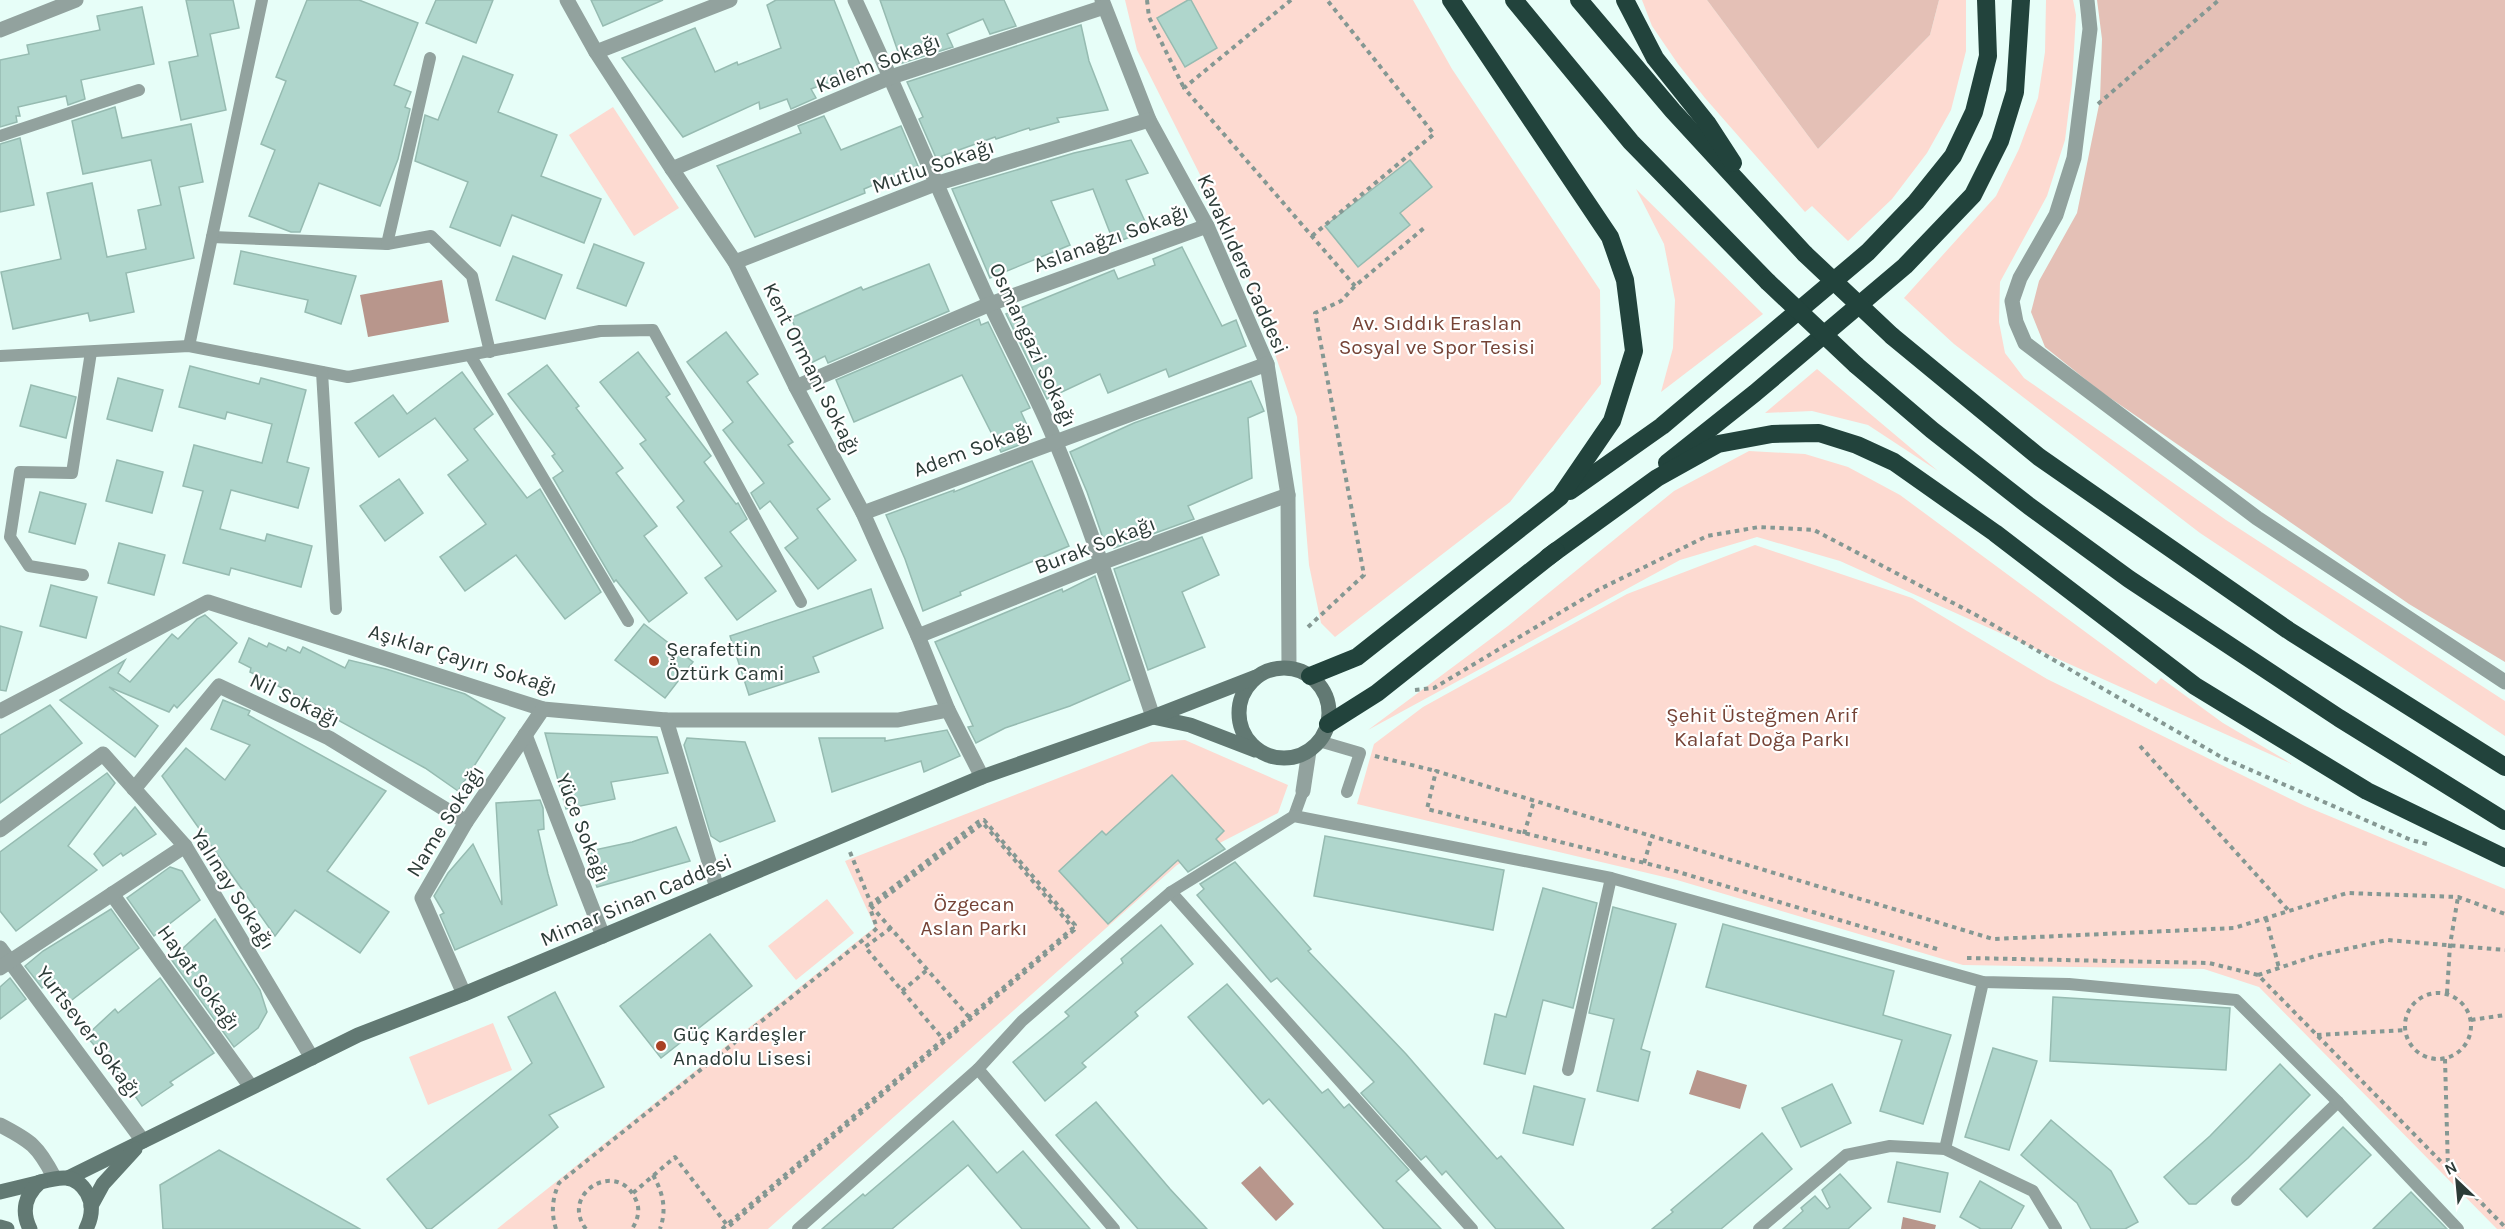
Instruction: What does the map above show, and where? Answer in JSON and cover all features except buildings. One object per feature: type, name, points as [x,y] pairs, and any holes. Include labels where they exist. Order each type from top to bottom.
[{"type":"highway","points":[[1450,0],[1610,237],[1625,280],[1634,351],[1612,421],[1560,497]]},
{"type":"highway","points":[[1514,0],[1630,142],[1768,282],[1856,365],[1950,444],[2129,579],[2339,718],[2505,821]]},
{"type":"highway","points":[[1579,0],[1672,111],[1805,254],[1892,336],[2039,457],[2288,630],[2505,767]]},
{"type":"highway","points":[[1625,0],[1655,58],[1707,123],[1760,204]]},
{"type":"highway","points":[[1310,676],[1358,657],[1560,497],[1662,426],[1868,252],[1916,202],[1953,156],[1974,112],[1988,56],[1986,0]]},
{"type":"highway","points":[[1328,724],[1377,693],[1755,393],[1905,266],[1973,195],[2000,141],[2016,92],[2021,0]]},
{"type":"highway","points":[[1548,557],[1657,478],[1718,444],[1772,434],[1819,433],[1857,445],[1894,462],[1995,533],[2195,686],[2367,791],[2505,858]]},
{"type":"main road","points":[[1152,717],[1190,725],[1264,754],[1279,758],[1294,757],[1314,746],[1328,724],[1329,708],[1326,696],[1320,684],[1310,676],[1289,668],[1266,671],[1256,677],[1244,693],[1238,711],[1240,725],[1245,737],[1253,747],[1264,754]]},
{"type":"main road","name":"Mimar Sinan Caddesi","points":[[0,1192],[54,1179],[143,1141],[358,1035],[464,994],[982,777],[1152,717],[1256,677]]},
{"type":"main road","points":[[92,1221],[103,1184],[143,1141]]},
{"type":"main road","points":[[30,1229],[26,1221],[28,1195],[54,1179],[84,1189],[92,1221]]},
{"type":"main road","points":[[0,1227],[7,1229]]},
{"type":"street","points":[[0,30],[76,0]]},
{"type":"street","name":"Kent Ormanı Sokağı","points":[[567,0],[596,52],[735,262],[796,387],[863,513],[948,710],[982,777]]},
{"type":"street","points":[[596,52],[730,0]]},
{"type":"street","name":"Osmangazi Sokağı","points":[[855,0],[891,77],[935,184],[1056,441],[1101,563],[1152,717]]},
{"type":"street","points":[[2087,0],[2090,28],[2074,158],[2055,215],[2020,278],[2012,301],[2016,322],[2025,343],[2257,518],[2505,682]]},
{"type":"street","name":"Kalem Sokağı","points":[[672,170],[891,77],[1103,3]]},
{"type":"street","name":"Kavaklıdere Caddesi","points":[[1103,3],[1149,120],[1207,226],[1267,364],[1288,495],[1289,668]]},
{"type":"street","name":"Mutlu Sokağı","points":[[735,262],[935,184],[1149,120]]},
{"type":"street","name":"Aslanağzı Sokağı","points":[[796,387],[990,304],[1207,226]]},
{"type":"street","name":"Adem Sokağı","points":[[863,513],[1267,364]]},
{"type":"street","name":"Burak Sokağı","points":[[918,636],[1101,563],[1288,495]]},
{"type":"street","name":"Aşıklar Çayırı Sokağı","points":[[0,711],[208,602],[543,709],[666,720],[898,720],[948,710]]},
{"type":"street","name":"Nil Sokağı","points":[[134,789],[219,686],[328,738],[466,822]]},
{"type":"street","name":"Name Sokağı","points":[[464,994],[422,898],[466,822],[543,709]]},
{"type":"street","points":[[666,720],[717,888]]},
{"type":"street","name":"Yüce Sokağı","points":[[525,735],[603,936]]},
{"type":"street","points":[[1303,791],[1314,746]]},
{"type":"street","name":"Yalınay Sokağı","points":[[0,830],[103,754],[185,846],[312,1058]]},
{"type":"street","points":[[5,965],[185,846]]},
{"type":"street","name":"Hayat Sokağı","points":[[112,894],[251,1087]]},
{"type":"street","name":"Yurtsever Sokağı","points":[[0,948],[5,965],[143,1141]]},
{"type":"street","points":[[0,1125],[26,1139],[38,1149],[54,1179]]},
{"type":"lane","points":[[189,346],[262,0]]},
{"type":"lane","points":[[387,244],[430,58]]},
{"type":"lane","points":[[0,136],[139,90]]},
{"type":"lane","points":[[212,237],[387,244],[431,236],[472,276],[490,352]]},
{"type":"lane","points":[[0,356],[189,346],[348,377],[600,331],[653,330],[801,602]]},
{"type":"lane","points":[[84,575],[29,566],[10,537],[20,472],[72,472],[91,352]]},
{"type":"lane","points":[[470,355],[628,621]]},
{"type":"lane","points":[[322,372],[336,609]]},
{"type":"lane","points":[[1314,746],[1360,753],[1347,792]]},
{"type":"lane","points":[[798,1229],[978,1069],[1022,1021],[1171,892],[1294,816],[1303,791]]},
{"type":"lane","points":[[1294,816],[1611,878],[1983,982],[2069,984],[2236,1000],[2338,1102],[2458,1229]]},
{"type":"lane","points":[[1568,1070],[1611,878]]},
{"type":"lane","points":[[1171,892],[1472,1229]]},
{"type":"lane","points":[[1945,1149],[1983,982]]},
{"type":"lane","points":[[978,1069],[1114,1229]]},
{"type":"lane","points":[[2237,1200],[2338,1102]]},
{"type":"lane","points":[[1759,1229],[1846,1155],[1890,1146],[1945,1149],[2033,1191],[2056,1229]]},
{"type":"path","points":[[1148,0],[1149,17],[1184,88],[1355,286]]},
{"type":"path","points":[[1184,88],[1291,0]]},
{"type":"path","points":[[1311,236],[1434,134],[1327,0]]},
{"type":"path","points":[[2079,120],[2219,0]]},
{"type":"path","points":[[1289,644],[1364,575],[1315,313],[1341,301],[1355,286],[1424,228]]},
{"type":"path","points":[[1411,690],[1434,688],[1598,590],[1707,536],[1760,528],[1814,530],[1976,615],[2221,757],[2411,840],[2433,846]]},
{"type":"path","points":[[2140,746],[2289,911]]},
{"type":"path","points":[[1360,753],[1436,771],[1993,939],[2234,928],[2347,893],[2458,897],[2505,914]]},
{"type":"path","points":[[1436,771],[1427,808],[1644,863],[1947,952]]},
{"type":"path","points":[[1524,834],[1534,801]]},
{"type":"path","points":[[556,1229],[552,1210],[559,1183],[873,932],[877,928],[870,908],[872,905],[981,820],[984,820],[1075,925],[1074,930],[725,1228]]},
{"type":"path","points":[[725,1228],[1073,928],[983,823],[872,905]]},
{"type":"path","points":[[844,835],[872,905],[969,1017]]},
{"type":"path","points":[[1644,863],[1652,836]]},
{"type":"path","points":[[2447,993],[2450,945],[2458,897]]},
{"type":"path","points":[[2266,918],[2279,968]]},
{"type":"path","points":[[891,928],[865,947],[943,1039]]},
{"type":"path","points":[[1958,956],[1969,959],[2209,963],[2258,975],[2315,956],[2387,940],[2505,950]]},
{"type":"path","points":[[902,991],[927,970]]},
{"type":"path","points":[[2258,975],[2505,1227]]},
{"type":"path","points":[[2436,992],[2447,993],[2457,998],[2465,1006],[2471,1020],[2470,1038],[2456,1054],[2445,1059],[2424,1056],[2414,1050],[2408,1041],[2405,1019],[2416,1000],[2436,992]]},
{"type":"path","points":[[2471,1020],[2505,1015]]},
{"type":"path","points":[[2316,1035],[2405,1030]]},
{"type":"path","points":[[2445,1059],[2448,1168]]},
{"type":"path","points":[[633,1193],[675,1157],[725,1228]]},
{"type":"path","points":[[652,1175],[661,1190],[664,1204],[664,1219],[660,1229]]},
{"type":"path","points":[[586,1229],[580,1218],[580,1201],[590,1187],[607,1180],[617,1181],[633,1193],[638,1202],[639,1211],[632,1229]]},
{"type":"green space","name":"Av. Sıddık Eraslan Sosyal ve Spor Tesisi","points":[[1125,0],[1413,0],[1452,69],[1600,290],[1601,384],[1510,502],[1335,637],[1321,623],[1309,565],[1297,417],[1239,252],[1137,50]]},
{"type":"green space","points":[[1642,0],[1707,0],[1818,149],[1930,35],[1939,0],[1966,0],[1966,51],[1951,110],[1927,153],[1892,199],[1848,241],[1812,206],[1805,212],[1705,98],[1652,26]]},
{"type":"green space","points":[[2046,0],[2073,0],[2076,15],[2072,84],[2065,140],[2047,196],[2000,282],[1999,322],[2005,353],[2024,378],[2226,520],[2505,701],[2505,736],[2200,533],[1954,344],[1904,298],[1996,196],[2019,149],[2038,98],[2045,52]]},
{"type":"green space","points":[[613,107],[679,208],[634,236],[569,135]]},
{"type":"green space","points":[[1636,189],[1763,314],[1661,392],[1673,348],[1675,300],[1664,244]]},
{"type":"green space","points":[[1817,369],[1938,471],[1868,425],[1812,411],[1765,413]]},
{"type":"green space","points":[[1749,451],[1805,454],[1848,467],[1900,495],[2156,684],[2161,678],[2223,723],[2292,764],[1840,561],[1757,537],[1680,560],[1368,730],[1508,626],[1674,491]]},
{"type":"green space","name":"Şehit Üsteğmen Arif Kalafat Doğa Parkı","points":[[1755,545],[1912,598],[2047,679],[2305,806],[2505,889],[2505,1229],[2497,1229],[2259,987],[2204,969],[1963,965],[1677,880],[1357,804],[1374,744],[1423,707],[1627,594]]},
{"type":"green space","name":"Özgecan Aslan Parkı","points":[[1185,740],[1288,785],[1278,813],[1177,865],[768,1229],[497,1229],[875,927],[845,861],[1151,742]]},
{"type":"green space","points":[[827,899],[854,933],[796,980],[768,946]]},
{"type":"green space","points":[[493,1023],[512,1070],[428,1105],[409,1057]]},
{"type":"shaded area","points":[[1707,0],[1939,0],[1930,35],[1818,149]]},
{"type":"shaded area","points":[[2097,0],[2505,0],[2505,662],[2409,604],[2100,391],[2045,347],[2031,312],[2039,281],[2077,213],[2100,100],[2102,39]]},
{"type":"shaded area","points":[[442,280],[449,322],[368,337],[360,295]]},
{"type":"shaded area","points":[[1697,1070],[1747,1085],[1740,1109],[1689,1094]]},
{"type":"shaded area","points":[[1260,1166],[1294,1204],[1276,1221],[1241,1183]]},
{"type":"shaded area","points":[[1903,1217],[1936,1225],[1935,1229],[1901,1229]]},
{"type":"place","name":"Şerafettin Öztürk Cami","points":[[654,661]]},
{"type":"place","name":"Güç Kardeşler Anadolu Lisesi","points":[[661,1046]]}]
